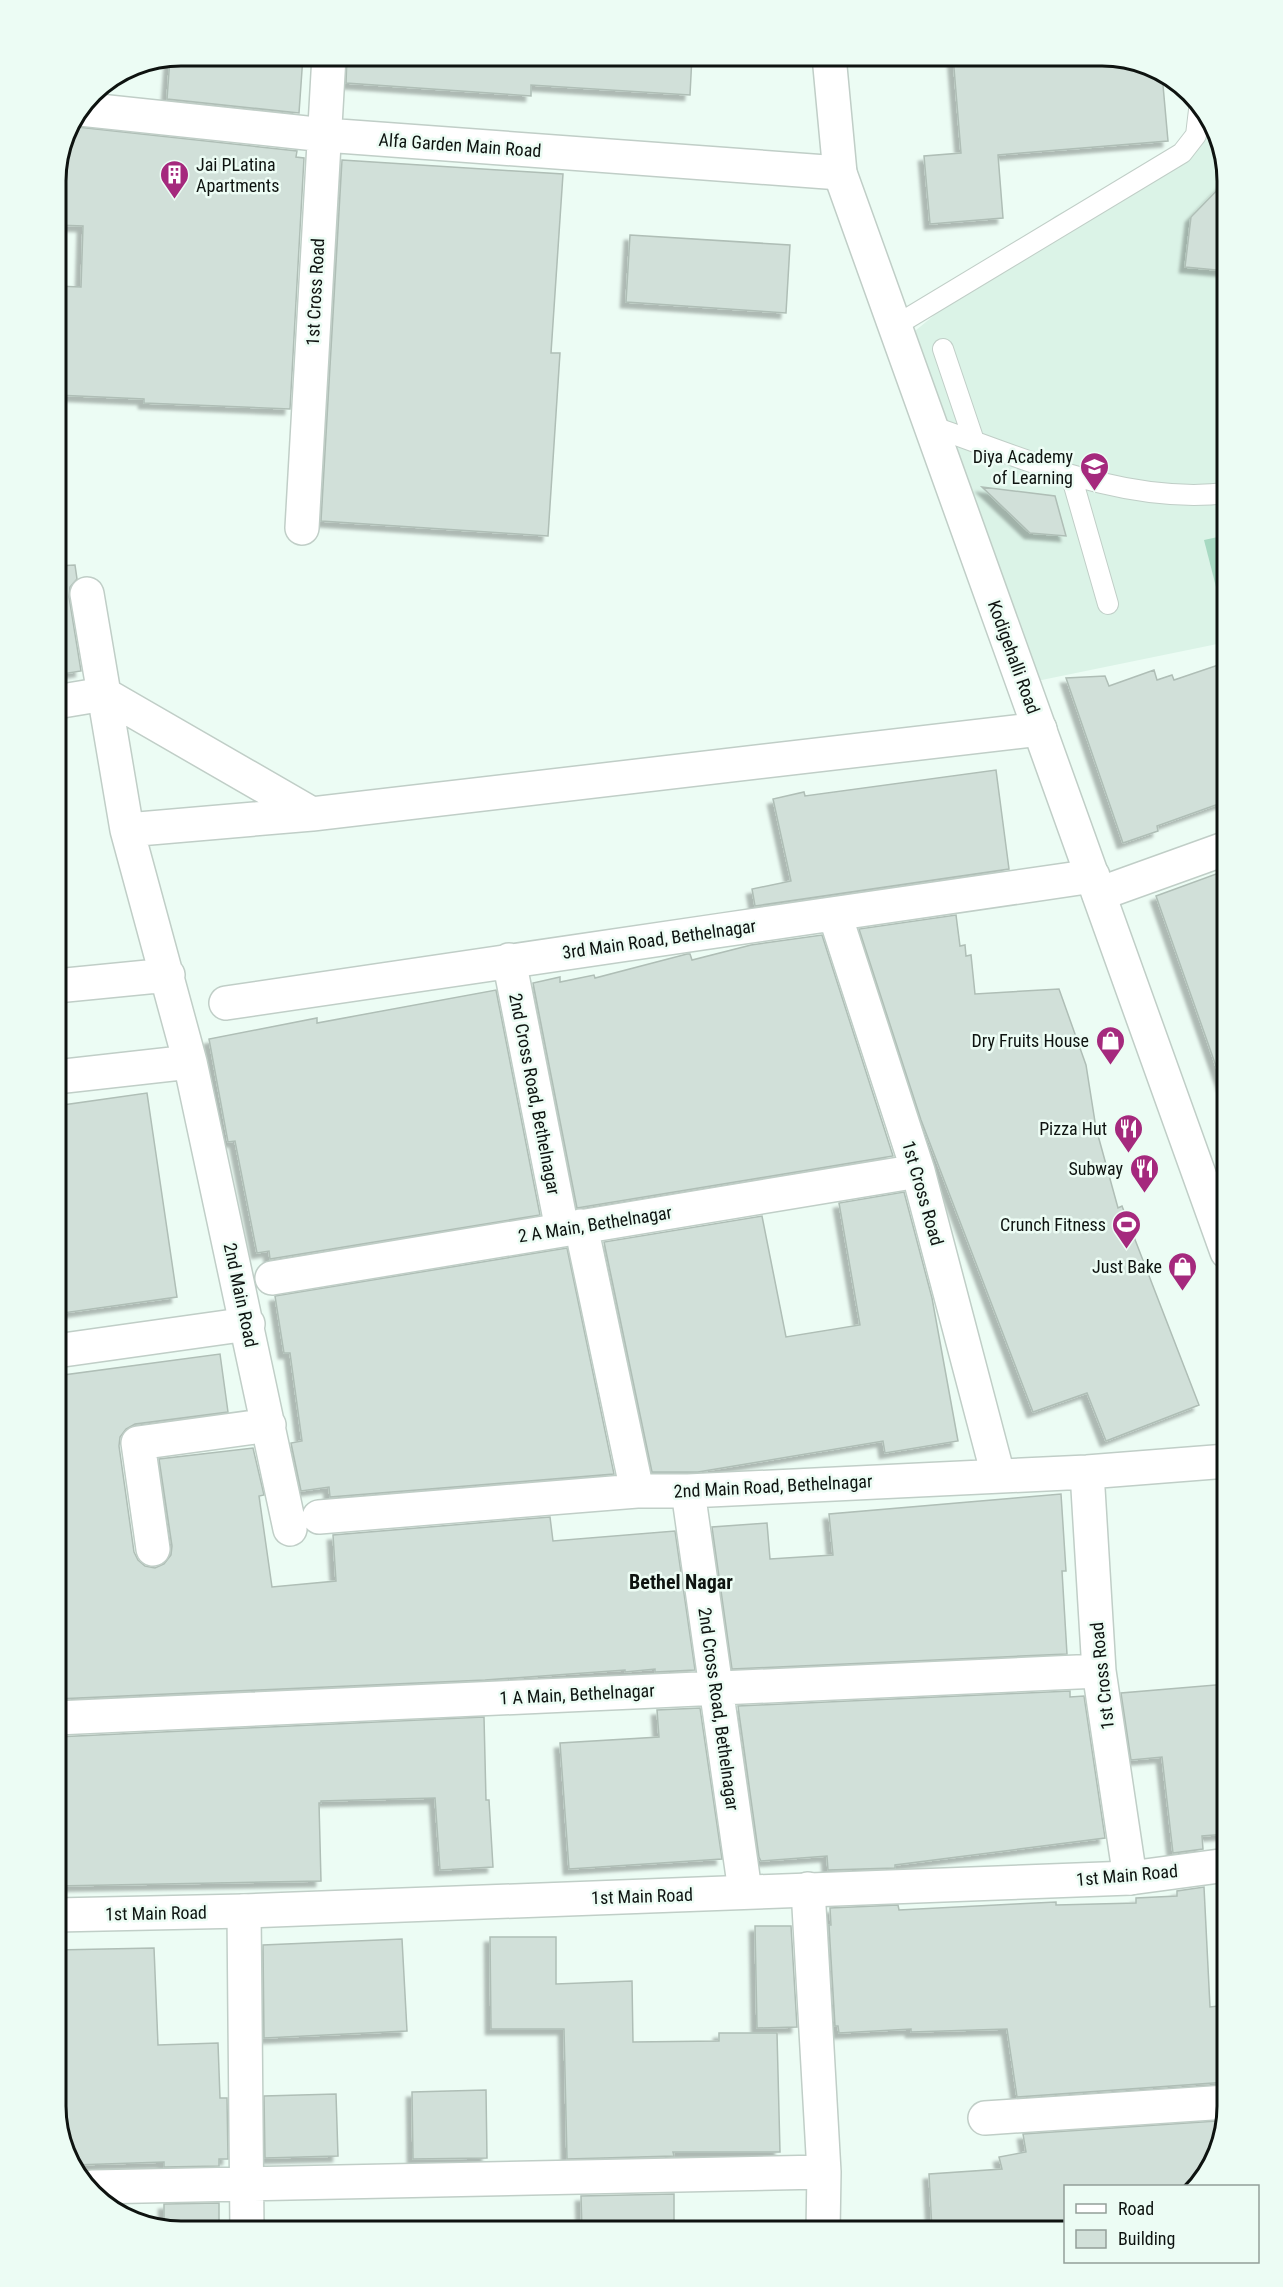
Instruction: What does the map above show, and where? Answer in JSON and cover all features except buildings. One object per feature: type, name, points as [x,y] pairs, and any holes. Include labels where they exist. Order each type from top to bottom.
[{"type":"street","name":"1st Cross Road","points":[[302,528],[328,66]]},
{"type":"street","name":"Kodigehalli Road","points":[[830,66],[840,173],[1096,885],[1217,1202]]},
{"type":"street","name":"Alfa Garden Main Road","points":[[91,110],[325,135],[840,173]]},
{"type":"street","name":"2nd Main Road","points":[[87,594],[127,830],[168,975],[189,1062],[269,1425],[305,1523]]},
{"type":"street","points":[[66,700],[104,694],[312,814]]},
{"type":"street","points":[[127,830],[312,814],[1040,729]]},
{"type":"street","name":"3rd Main Road, Bethelnagar","points":[[226,1003],[508,960],[835,915],[1096,885],[1217,851]]},
{"type":"street","name":"1st Cross Road","points":[[835,915],[918,1171],[998,1475]]},
{"type":"street","name":"2nd Cross Road, Bethelnagar","points":[[508,960],[638,1491]]},
{"type":"street","points":[[66,985],[168,975]]},
{"type":"street","points":[[66,1076],[189,1062]]},
{"type":"street","name":"2 A Main, Bethelnagar","points":[[272,1278],[918,1171]]},
{"type":"street","points":[[66,1350],[248,1324]]},
{"type":"street","points":[[153,1549],[138,1443],[269,1425]]},
{"type":"street","name":"2nd Main Road, Bethelnagar","points":[[305,1523],[638,1491],[688,1491],[1087,1472],[1217,1462]]},
{"type":"street","name":"1st Cross Road","points":[[1087,1472],[1098,1671],[1130,1878]]},
{"type":"street","name":"2nd Cross Road, Bethelnagar","points":[[688,1491],[745,1892]]},
{"type":"street","name":"1 A Main, Bethelnagar","points":[[66,1719],[1098,1671]]},
{"type":"street","name":"1st Main Road","points":[[66,1915],[244,1911],[1130,1878],[1217,1866]]},
{"type":"street","points":[[808,1890],[824,2172],[823,2221]]},
{"type":"street","points":[[244,1911],[248,2221]]},
{"type":"street","points":[[985,2118],[1217,2103]]},
{"type":"street","points":[[100,2187],[824,2172]]},
{"type":"lane","points":[[895,326],[1182,153],[1196,135],[1198,118]]},
{"type":"lane","points":[[943,349],[974,441]]},
{"type":"lane","points":[[931,426],[1071,475],[1119,488],[1197,497],[1217,494]]},
{"type":"lane","points":[[1071,475],[1108,604]]},
{"type":"shaded area","name":"Diya Academy of Learning","points":[[1208,137],[1217,174],[1217,644],[1032,682],[904,340],[1055,216]]},
{"type":"green space","points":[[1217,537],[1217,591],[1204,540]]},
{"type":"place","name":"Jai PLatina Apartments","points":[[175,200]]},
{"type":"place","name":"Diya Academy of Learning","points":[[1094,492]]},
{"type":"place","name":"Dry Fruits House","points":[[1110,1066]]},
{"type":"place","name":"Pizza Hut","points":[[1128,1154]]},
{"type":"place","name":"Subway","points":[[1144,1194]]},
{"type":"place","name":"Crunch Fitness","points":[[1127,1250]]},
{"type":"place","name":"Just Bake","points":[[1183,1292]]},
{"type":"district","name":"Bethel Nagar","points":[[681,1582]]}]
